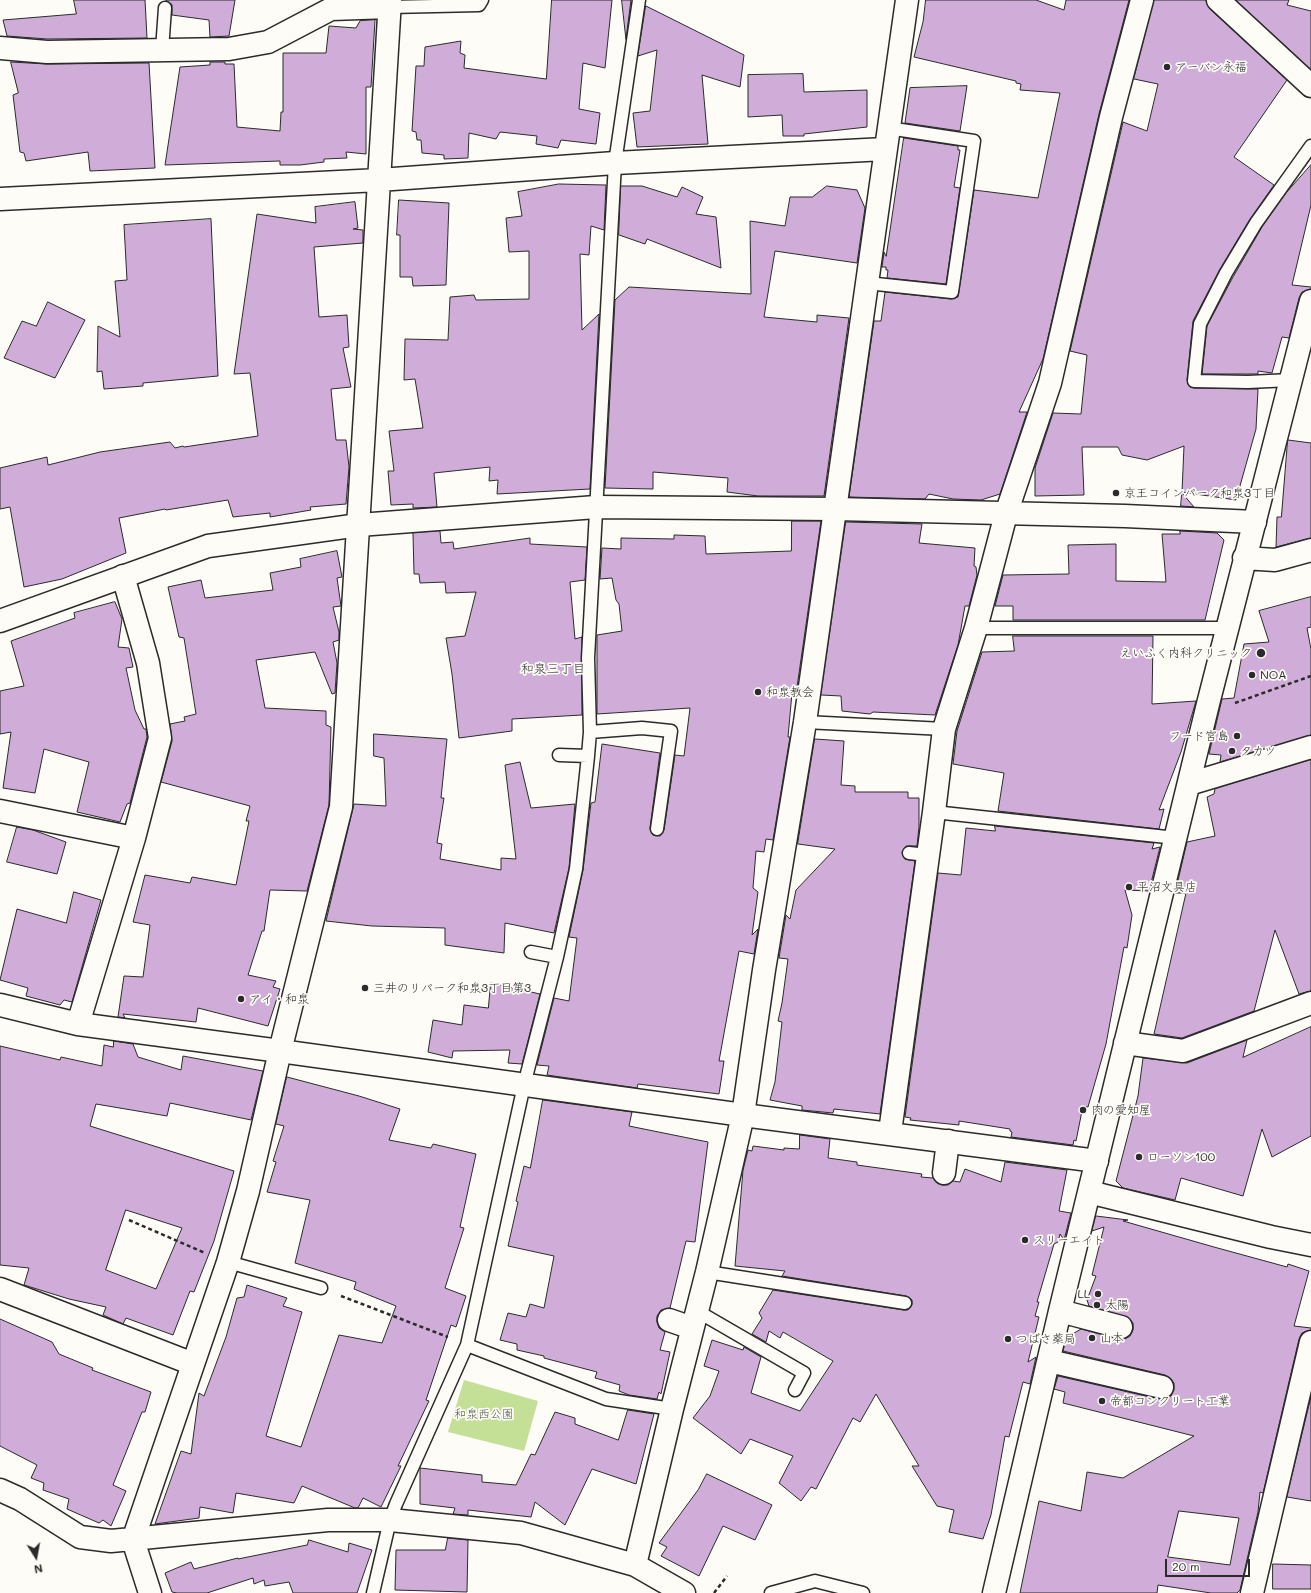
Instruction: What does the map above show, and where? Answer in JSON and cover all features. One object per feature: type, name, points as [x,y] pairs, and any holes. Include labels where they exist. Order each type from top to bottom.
[{"type":"street","points":[[635,1565],[744,1115],[764,970],[805,722],[907,0]]},
{"type":"street","points":[[890,1132],[918,854],[934,812],[944,729],[976,628],[1006,514],[1050,383],[1111,117],[1142,0]]},
{"type":"street","points":[[1218,0],[1311,86]]},
{"type":"street","points":[[0,48],[47,52],[229,49],[268,42],[331,9],[390,4],[378,180],[359,525],[341,807],[280,1050],[248,1191],[228,1262],[133,1540],[150,1593]]},
{"type":"street","points":[[0,199],[378,180],[615,163],[885,149]]},
{"type":"street","points":[[994,1593],[1060,1311],[1208,704],[1244,558],[1255,522],[1311,301]]},
{"type":"street","points":[[0,621],[208,546],[359,525],[596,507],[835,509],[1125,516],[1255,522]]},
{"type":"street","points":[[1244,558],[1275,560],[1311,550]]},
{"type":"street","points":[[78,1024],[134,838],[160,738],[148,663],[123,576]]},
{"type":"street","points":[[1189,784],[1311,747]]},
{"type":"street","points":[[0,811],[134,838]]},
{"type":"street","points":[[1125,1043],[1183,1051],[1311,1003]]},
{"type":"street","points":[[0,1005],[78,1024],[280,1050],[744,1115],[890,1132],[1097,1161]]},
{"type":"street","points":[[944,1173],[948,1141]]},
{"type":"street","points":[[1089,1192],[1256,1234],[1311,1245]]},
{"type":"street","points":[[0,1289],[193,1364]]},
{"type":"street","points":[[1060,1311],[1121,1327]]},
{"type":"street","points":[[669,1320],[694,1320]]},
{"type":"street","points":[[1252,1593],[1311,1342]]},
{"type":"street","points":[[1049,1361],[1162,1387]]},
{"type":"street","points":[[0,1490],[20,1499],[80,1537],[111,1541],[328,1520],[390,1520],[520,1533],[635,1565],[684,1593]]},
{"type":"lane","points":[[390,4],[479,5],[482,0]]},
{"type":"lane","points":[[374,1593],[390,1520],[467,1345],[524,1085],[557,957],[576,869],[590,732],[588,658],[615,163],[639,0]]},
{"type":"lane","points":[[162,50],[166,8]]},
{"type":"lane","points":[[867,282],[952,292],[974,141],[888,128]]},
{"type":"lane","points":[[1291,380],[1248,382],[1194,381],[1200,324],[1226,273],[1256,223],[1311,146]]},
{"type":"lane","points":[[976,628],[1227,628]]},
{"type":"lane","points":[[805,722],[944,729]]},
{"type":"lane","points":[[590,732],[642,728],[671,731],[657,829]]},
{"type":"lane","points":[[559,755],[588,756]]},
{"type":"lane","points":[[934,812],[1176,838]]},
{"type":"lane","points":[[531,952],[557,957]]},
{"type":"lane","points":[[228,1262],[321,1288]]},
{"type":"lane","points":[[707,1272],[905,1303]]},
{"type":"lane","points":[[694,1320],[804,1373],[796,1390]]},
{"type":"lane","points":[[467,1345],[606,1399],[672,1409]]},
{"type":"lane","points":[[771,1593],[815,1581],[863,1593]]},
{"type":"path","points":[[1208,704],[1222,707],[1311,676]]},
{"type":"path","points":[[129,1220],[228,1262]]},
{"type":"path","points":[[321,1288],[467,1345]]},
{"type":"path","points":[[714,1593],[726,1576]]},
{"type":"green space","name":"和泉西公園","points":[[464,1380],[538,1401],[524,1451],[448,1432]]},
{"type":"building","points":[[74,0],[145,0],[147,38],[47,39],[7,36],[3,20],[76,14]]},
{"type":"building","points":[[166,0],[235,0],[229,36],[210,37],[209,20],[172,15],[172,5]]},
{"type":"building","points":[[552,0],[612,0],[605,68],[583,63],[579,109],[600,113],[596,144],[561,140],[558,148],[536,144],[537,136],[500,132],[496,139],[469,133],[468,158],[444,159],[444,155],[422,153],[421,140],[417,140],[416,132],[412,131],[416,66],[424,66],[425,47],[461,41],[460,53],[465,55],[464,68],[546,79]]},
{"type":"building","points":[[622,0],[631,0],[626,39]]},
{"type":"building","points":[[926,0],[1036,0],[1064,10],[1066,0],[1129,0],[1099,114],[1043,359],[1019,412],[1027,412],[1000,494],[981,500],[953,499],[929,494],[925,499],[849,497],[874,321],[881,321],[885,292],[951,299],[958,297],[974,190],[1038,198],[1060,93],[1020,90],[1021,84],[1016,83],[1016,81],[914,57],[923,22]]},
{"type":"building","points":[[1154,0],[1206,0],[1210,9],[1287,80],[1234,157],[1274,185],[1250,219],[1220,269],[1193,321],[1187,380],[1190,387],[1194,388],[1258,389],[1256,429],[1236,500],[1182,492],[1184,446],[1147,460],[1122,455],[1118,447],[1082,447],[1084,495],[1035,496],[1035,468],[1053,413],[1081,414],[1087,355],[1070,351],[1123,122],[1147,131],[1158,84],[1134,79]]},
{"type":"building","points":[[1236,0],[1289,0],[1287,5],[1311,11],[1311,69]]},
{"type":"building","points":[[646,6],[744,55],[740,87],[702,75],[708,144],[637,147],[633,113],[650,111],[657,50],[638,56]]},
{"type":"building","points":[[375,20],[371,87],[366,87],[366,154],[346,152],[347,158],[324,159],[324,162],[300,165],[280,165],[280,161],[165,165],[180,67],[210,65],[210,62],[225,62],[225,64],[234,64],[237,127],[280,131],[281,112],[283,112],[283,53],[326,53],[329,26],[356,28],[360,21]]},
{"type":"building","points":[[11,62],[47,64],[149,63],[155,168],[90,171],[88,152],[26,161],[24,153],[20,152],[13,95],[18,93]]},
{"type":"building","points":[[803,74],[804,92],[867,90],[867,127],[804,134],[804,136],[783,136],[782,115],[748,117],[748,75]]},
{"type":"building","points":[[967,86],[960,131],[905,123],[910,88]]},
{"type":"building","points":[[904,138],[958,146],[958,150],[960,150],[954,187],[960,188],[946,284],[887,278],[888,270],[886,270],[886,267],[882,267],[884,252],[886,256]]},
{"type":"building","points":[[1311,165],[1311,205],[1292,285],[1311,287],[1311,289],[1302,292],[1299,298],[1289,338],[1282,337],[1272,373],[1258,371],[1258,374],[1202,374],[1207,326],[1262,227],[1286,193]]},
{"type":"building","points":[[559,184],[606,185],[604,230],[591,226],[589,255],[580,254],[582,330],[599,314],[590,489],[497,494],[498,480],[489,481],[490,467],[434,473],[437,507],[413,508],[413,504],[391,505],[388,471],[394,471],[389,431],[423,428],[415,379],[404,380],[405,339],[448,340],[450,297],[474,295],[476,300],[529,299],[529,251],[509,252],[506,218],[522,216],[518,192]]},
{"type":"building","points":[[621,186],[642,186],[677,197],[682,187],[703,197],[696,214],[716,217],[721,268],[647,239],[645,244],[619,235]]},
{"type":"building","points":[[827,186],[857,190],[865,208],[857,263],[775,251],[764,317],[817,322],[817,315],[849,318],[824,496],[758,496],[727,492],[728,478],[653,472],[653,489],[605,488],[615,300],[629,287],[751,294],[750,221],[785,226],[790,197],[812,197]]},
{"type":"building","points":[[399,200],[449,203],[446,285],[413,286],[412,277],[400,277],[400,235],[397,235]]},
{"type":"building","points":[[355,202],[358,228],[353,229],[363,230],[363,243],[314,247],[319,317],[347,315],[349,347],[343,348],[351,387],[331,389],[336,440],[346,440],[349,467],[346,504],[310,507],[311,510],[270,517],[270,513],[233,517],[228,500],[165,509],[119,518],[126,553],[62,579],[24,587],[10,507],[0,509],[0,468],[47,457],[48,465],[100,452],[170,442],[175,448],[258,436],[250,373],[234,374],[257,214],[316,223],[315,207]]},
{"type":"building","points":[[211,219],[218,376],[143,383],[143,386],[104,389],[102,371],[97,372],[98,326],[120,337],[115,281],[127,280],[124,225]]},
{"type":"building","points":[[48,302],[85,320],[55,378],[4,358],[22,321],[36,326]]},
{"type":"building","points":[[1288,440],[1311,443],[1311,538],[1276,547],[1277,517],[1281,517]]},
{"type":"building","points":[[1182,493],[1194,507],[1181,506]]},
{"type":"building","points":[[792,521],[821,521],[796,694],[792,693],[788,737],[790,737],[773,840],[766,839],[764,852],[756,851],[753,888],[758,892],[752,935],[758,929],[754,954],[739,951],[719,1061],[724,1061],[719,1094],[638,1084],[637,1088],[547,1075],[549,1066],[537,1065],[554,998],[569,1001],[577,938],[569,937],[583,870],[591,803],[595,802],[602,744],[660,753],[650,828],[653,835],[660,836],[664,830],[675,755],[684,756],[690,708],[597,714],[597,635],[622,631],[619,604],[616,600],[612,578],[600,579],[602,548],[621,549],[621,538],[674,539],[674,535],[705,536],[706,554],[791,551]]},
{"type":"building","points":[[846,522],[922,524],[919,543],[975,548],[974,566],[976,567],[977,575],[969,606],[965,606],[958,645],[935,715],[873,712],[870,714],[842,711],[841,696],[821,695]]},
{"type":"building","points":[[440,531],[441,543],[453,542],[454,549],[530,538],[530,544],[587,547],[585,580],[570,582],[575,639],[582,637],[582,715],[512,719],[512,731],[459,738],[452,674],[446,638],[465,636],[476,592],[446,593],[445,582],[420,583],[419,574],[414,574],[413,533]]},
{"type":"building","points":[[1180,531],[1217,533],[1224,540],[1205,620],[1013,620],[1013,606],[995,606],[1003,575],[1069,574],[1068,545],[1116,544],[1116,581],[1166,582],[1162,534],[1180,534]]},
{"type":"building","points":[[337,551],[342,577],[337,578],[341,606],[333,607],[339,632],[339,640],[333,642],[337,663],[335,693],[332,694],[315,652],[256,660],[265,708],[326,711],[326,725],[331,727],[329,805],[307,891],[270,890],[264,931],[262,931],[248,975],[276,981],[273,987],[280,989],[268,1026],[198,1008],[196,1022],[123,1014],[125,1018],[118,1017],[124,976],[143,977],[150,925],[133,922],[145,875],[190,883],[192,877],[236,885],[249,821],[246,821],[250,806],[161,782],[172,741],[170,724],[185,721],[184,717],[196,714],[184,638],[179,637],[168,587],[201,580],[205,598],[273,590],[270,573],[301,567],[300,559]]},
{"type":"building","points":[[1311,597],[1311,627],[1307,628],[1311,649],[1311,735],[1220,762],[1221,755],[1209,754],[1222,699],[1234,698],[1244,644],[1269,642],[1259,611]]},
{"type":"building","points":[[115,602],[122,619],[118,647],[129,648],[133,667],[126,668],[135,710],[144,729],[146,729],[147,737],[130,803],[127,804],[120,822],[77,812],[89,762],[44,749],[35,793],[3,788],[11,732],[0,734],[0,691],[24,686],[11,641],[75,618],[74,613]]},
{"type":"building","points":[[1013,636],[1153,636],[1152,704],[1196,701],[1181,752],[1159,810],[1164,809],[1159,829],[998,811],[1004,773],[953,764],[957,731],[982,652],[1014,651]]},
{"type":"building","points":[[374,734],[447,739],[441,798],[444,798],[437,843],[442,844],[440,859],[501,870],[501,858],[516,859],[505,765],[520,762],[531,808],[575,804],[569,868],[554,933],[505,923],[504,953],[445,945],[445,928],[372,926],[326,921],[354,804],[386,806],[384,758],[374,756]]},
{"type":"building","points":[[815,739],[844,741],[841,785],[855,786],[855,792],[908,792],[908,798],[919,798],[919,827],[917,846],[906,846],[902,852],[905,859],[915,861],[880,1114],[834,1109],[833,1113],[802,1110],[802,1106],[770,1100],[775,1082],[782,1022],[778,1021],[788,959],[779,958],[786,915],[790,919],[796,890],[835,849],[798,844]]},
{"type":"building","points":[[1311,760],[1311,991],[1299,994],[1275,930],[1254,1011],[1182,1038],[1154,1034],[1186,893],[1175,893],[1187,842],[1215,836],[1207,797],[1214,794],[1215,789]]},
{"type":"building","points":[[995,826],[1154,843],[1152,849],[1160,847],[1149,891],[1125,890],[1132,915],[1127,948],[1124,947],[1106,1044],[1088,1107],[1083,1106],[1076,1141],[1074,1140],[1073,1145],[1011,1137],[1012,1132],[1010,1129],[959,1121],[959,1125],[910,1120],[911,1118],[905,1117],[938,873],[961,875],[966,828],[995,831]]},
{"type":"building","points":[[17,827],[33,830],[66,842],[57,874],[7,862]]},
{"type":"building","points":[[74,892],[101,900],[72,1002],[64,1000],[60,1005],[26,996],[28,988],[0,980],[17,909],[66,923]]},
{"type":"building","points":[[491,983],[540,994],[522,1064],[508,1063],[510,1050],[453,1051],[452,1058],[428,1052],[433,1020],[462,1025],[464,1005],[488,1008]]},
{"type":"building","points":[[1311,1027],[1311,1136],[1272,1157],[1262,1129],[1243,1196],[1181,1178],[1175,1200],[1123,1188],[1116,1181],[1138,1096],[1143,1058],[1187,1063],[1247,1040],[1243,1057]]},
{"type":"building","points":[[114,1041],[133,1044],[138,1057],[181,1070],[183,1056],[263,1071],[251,1120],[170,1103],[167,1116],[96,1104],[90,1126],[234,1171],[214,1241],[194,1292],[190,1291],[173,1335],[126,1318],[123,1324],[103,1315],[106,1307],[69,1299],[24,1285],[29,1268],[0,1265],[0,1046],[60,1060],[61,1057],[102,1066],[104,1045],[113,1047]],"holes":[[[126,1210],[182,1228],[156,1289],[106,1270]]]},
{"type":"building","points":[[287,1077],[359,1096],[400,1109],[389,1140],[431,1148],[433,1144],[476,1154],[460,1227],[464,1228],[445,1288],[466,1296],[456,1327],[451,1325],[426,1400],[429,1401],[398,1466],[401,1466],[381,1507],[363,1498],[358,1508],[355,1508],[302,1486],[294,1503],[236,1493],[233,1513],[200,1507],[199,1518],[155,1524],[181,1451],[191,1454],[199,1393],[204,1396],[226,1337],[237,1298],[244,1297],[247,1285],[287,1298],[283,1306],[302,1312],[266,1436],[301,1447],[339,1335],[382,1343],[396,1306],[354,1289],[356,1282],[295,1263],[310,1200],[267,1192],[276,1162],[273,1161],[284,1126],[276,1124]]},
{"type":"building","points":[[543,1100],[632,1112],[629,1126],[708,1142],[695,1242],[686,1241],[670,1308],[661,1310],[657,1316],[659,1328],[665,1332],[660,1350],[670,1352],[661,1394],[659,1392],[657,1399],[629,1395],[619,1391],[620,1385],[595,1378],[597,1372],[544,1358],[544,1356],[517,1350],[517,1344],[500,1340],[508,1313],[526,1317],[530,1304],[544,1308],[554,1256],[508,1246],[524,1166],[530,1168]]},
{"type":"building","points":[[800,1135],[830,1139],[828,1158],[857,1162],[857,1165],[922,1174],[921,1177],[933,1178],[937,1183],[942,1185],[948,1185],[953,1181],[960,1182],[965,1169],[1001,1182],[1005,1162],[1067,1170],[1059,1211],[1071,1213],[1064,1240],[1060,1234],[1058,1242],[1054,1244],[1037,1302],[1039,1302],[1035,1316],[1039,1317],[1028,1362],[1036,1357],[1030,1384],[1023,1382],[1009,1437],[1005,1436],[991,1515],[983,1539],[949,1532],[954,1510],[937,1506],[912,1466],[919,1466],[876,1394],[860,1422],[853,1418],[816,1489],[811,1487],[801,1501],[779,1483],[793,1456],[750,1439],[741,1454],[693,1418],[710,1396],[719,1371],[704,1366],[712,1340],[743,1350],[744,1347],[761,1357],[751,1393],[800,1411],[833,1361],[783,1332],[780,1338],[769,1331],[766,1342],[752,1334],[762,1318],[759,1313],[773,1290],[904,1310],[908,1310],[912,1305],[912,1300],[906,1296],[782,1276],[785,1271],[735,1266],[743,1170],[748,1150],[752,1151],[753,1146],[784,1150],[784,1148],[799,1149]]},
{"type":"building","points":[[1096,1216],[1128,1220],[1123,1221],[1287,1267],[1288,1264],[1309,1271],[1294,1326],[1311,1328],[1311,1330],[1302,1333],[1299,1339],[1263,1493],[1260,1492],[1258,1512],[1240,1590],[1237,1593],[1211,1593],[1158,1585],[1157,1593],[1020,1593],[1039,1501],[1081,1511],[1087,1472],[1123,1478],[1194,1436],[1063,1403],[1065,1392],[1054,1389],[1058,1376],[1159,1399],[1166,1399],[1171,1396],[1174,1390],[1174,1383],[1165,1375],[1063,1351],[1066,1338],[1081,1329],[1118,1339],[1125,1339],[1130,1336],[1133,1330],[1133,1323],[1129,1318],[1089,1306],[1087,1300],[1096,1276],[1092,1275],[1104,1227],[1092,1231]],"holes":[[[1179,1511],[1239,1518],[1230,1565],[1168,1557]]]},
{"type":"building","points":[[0,1319],[52,1342],[59,1354],[93,1368],[92,1370],[151,1392],[145,1412],[142,1412],[113,1485],[126,1491],[111,1526],[103,1520],[99,1523],[67,1509],[69,1499],[43,1490],[44,1483],[31,1478],[37,1465],[0,1446]]},
{"type":"building","points":[[1311,1397],[1311,1501],[1287,1497]]},
{"type":"building","points":[[628,1410],[654,1414],[636,1484],[592,1469],[565,1525],[535,1502],[531,1517],[468,1510],[468,1515],[453,1514],[455,1508],[420,1504],[420,1468],[482,1475],[482,1482],[516,1485],[531,1454],[535,1455],[555,1412],[575,1418],[575,1424],[618,1440]]},
{"type":"building","points":[[707,1474],[772,1505],[755,1540],[723,1526],[699,1576],[661,1556],[667,1547],[659,1543],[698,1490]]},
{"type":"building","points":[[448,1538],[468,1540],[467,1592],[395,1590],[396,1550],[445,1550]]},
{"type":"building","points":[[309,1540],[348,1552],[349,1543],[372,1550],[357,1593],[293,1593],[289,1582],[265,1586],[264,1580],[254,1584],[253,1578],[207,1593],[177,1593],[172,1592],[165,1573],[191,1562],[194,1569],[238,1558],[307,1545]]},
{"type":"building","points":[[1273,1564],[1311,1565],[1311,1589],[1273,1589]]},
{"type":"place","name":"アーバン永福","points":[[1167,67]]},
{"type":"place","name":"京王コインパーク和泉3丁目","points":[[1116,493]]},
{"type":"place","name":"えいふく内科クリニック","points":[[1261,653]]},
{"type":"place","name":"NOA","points":[[1252,675]]},
{"type":"place","name":"和泉教会","points":[[758,692]]},
{"type":"place","name":"フード宮島","points":[[1237,736]]},
{"type":"place","name":"タカツ","points":[[1232,751]]},
{"type":"place","name":"平沼文具店","points":[[1129,887]]},
{"type":"place","name":"三井のリパーク和泉3丁目第3","points":[[365,988]]},
{"type":"place","name":"アイ・和泉","points":[[241,999]]},
{"type":"place","name":"肉の愛知屋","points":[[1083,1110]]},
{"type":"place","name":"ローソン100","points":[[1139,1157]]},
{"type":"place","name":"スリーエイト","points":[[1025,1240]]},
{"type":"place","name":"LL","points":[[1098,1294]]},
{"type":"place","name":"太陽","points":[[1097,1305]]},
{"type":"place","name":"山本","points":[[1092,1338]]},
{"type":"place","name":"つばさ薬局","points":[[1008,1339]]},
{"type":"place","name":"帝都コンクリート工業","points":[[1102,1401]]},
{"type":"district","name":"和泉三丁目","points":[[553,669]]}]
